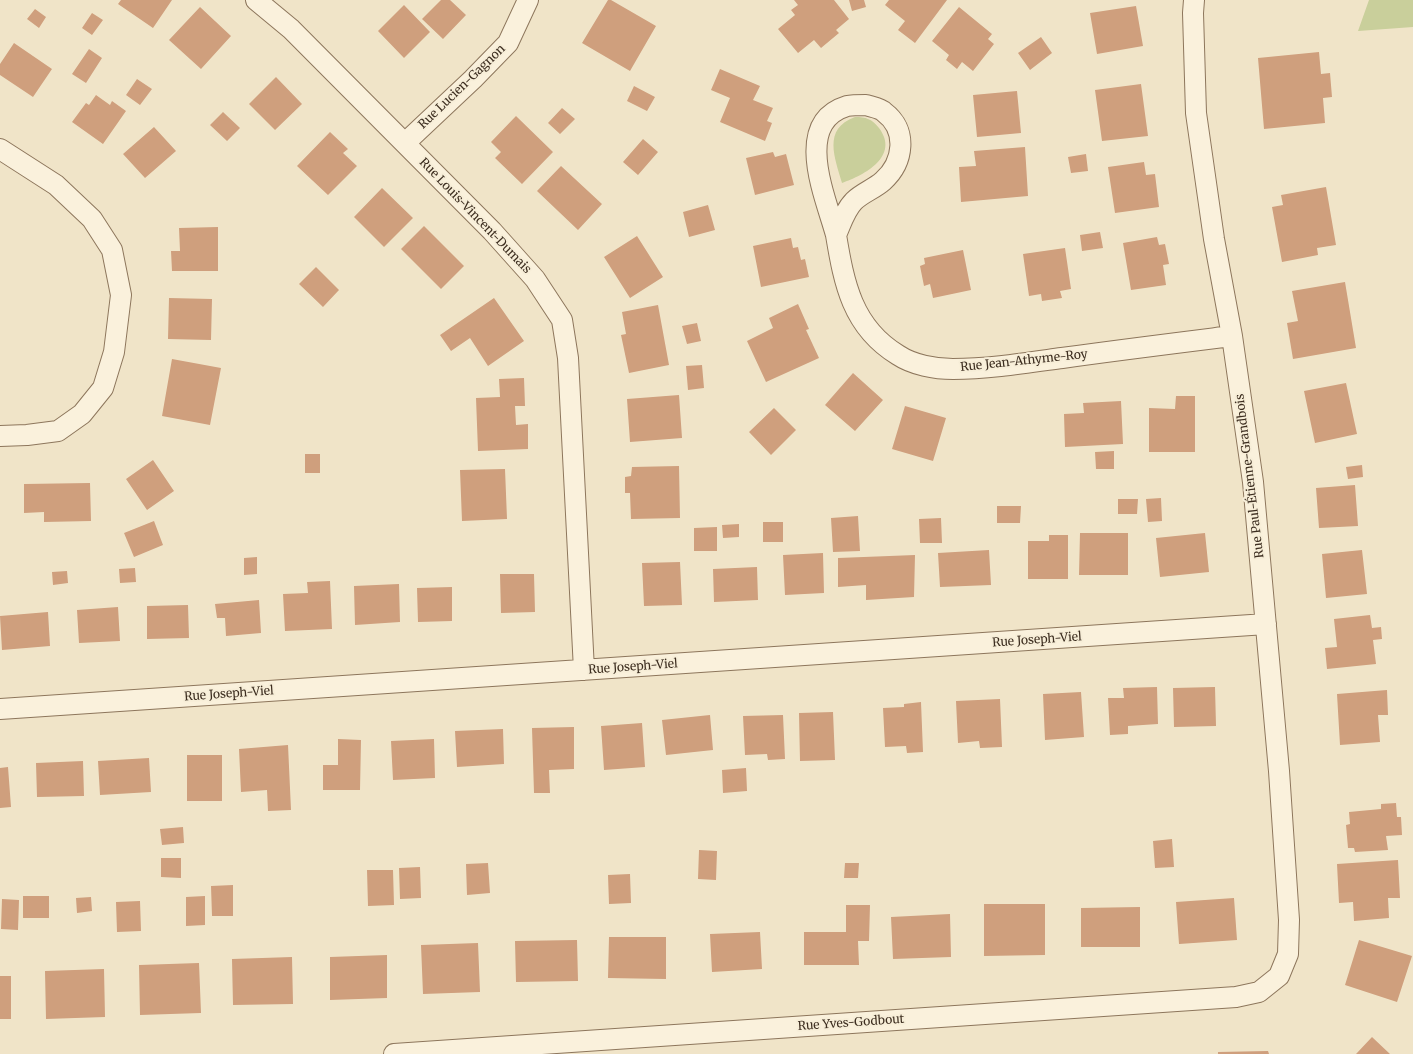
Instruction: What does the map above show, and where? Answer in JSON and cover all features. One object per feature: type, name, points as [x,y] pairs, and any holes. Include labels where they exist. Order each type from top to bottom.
[{"type":"street","name":"Rue Louis-Vincent-Dumais","points":[[256,0],[291,29],[492,231],[535,279],[562,320],[568,358],[584,670]]},
{"type":"street","name":"Rue Lucien-Gagnon","points":[[405,143],[508,43],[528,0]]},
{"type":"street","name":"Rue Paul-Étienne-Grandbois","points":[[1194,0],[1196,114],[1214,239],[1232,336],[1253,482],[1279,771],[1289,920],[1288,954]]},
{"type":"street","name":"Rue Jean-Athyme-Roy","points":[[836,235],[854,201],[883,181],[892,172],[899,157],[902,141],[896,125],[883,110],[866,105],[847,106],[829,116],[820,132],[816,152],[818,170],[836,235],[842,274],[853,307],[873,335],[898,355],[922,365],[952,369],[1003,366],[1232,336]]},
{"type":"street","points":[[0,149],[56,185],[92,219],[112,250],[121,295],[114,352],[103,388],[82,414],[58,430],[27,435],[0,436]]},
{"type":"street","name":"Rue Joseph-Viel","points":[[0,709],[1266,624]]},
{"type":"street","name":"Rue Yves-Godbout","points":[[394,1054],[1236,997],[1259,992],[1279,976],[1288,954]]},
{"type":"green space","points":[[1369,0],[1413,0],[1413,27],[1358,31]]},
{"type":"green space","points":[[855,117],[862,117],[874,122],[884,138],[885,147],[883,156],[877,163],[860,175],[842,183],[834,154],[835,137],[838,129],[845,122]]},
{"type":"building","points":[[121,0],[172,0],[153,28],[118,4]]},
{"type":"building","points":[[441,0],[450,0],[466,15],[443,39],[422,19]]},
{"type":"building","points":[[608,0],[656,26],[630,71],[582,43]]},
{"type":"building","points":[[794,0],[834,0],[849,19],[836,30],[839,33],[821,48],[814,40],[798,53],[778,29],[795,15],[791,10],[798,5]]},
{"type":"building","points":[[849,0],[864,0],[866,7],[852,11]]},
{"type":"building","points":[[889,0],[947,0],[915,43],[898,30],[905,21],[885,5]]},
{"type":"building","points":[[404,5],[430,32],[404,58],[378,31]]},
{"type":"building","points":[[1136,6],[1143,46],[1097,54],[1090,13]]},
{"type":"building","points":[[200,7],[231,36],[201,69],[169,40]]},
{"type":"building","points":[[959,7],[992,34],[988,39],[994,44],[973,71],[962,62],[957,69],[946,60],[949,55],[932,41]]},
{"type":"building","points":[[35,9],[46,17],[39,28],[27,19]]},
{"type":"building","points":[[92,13],[103,20],[92,35],[82,28]]},
{"type":"building","points":[[1041,37],[1052,53],[1030,70],[1018,53]]},
{"type":"building","points":[[14,43],[52,69],[33,97],[0,75],[0,64]]},
{"type":"building","points":[[89,49],[102,58],[86,83],[72,74]]},
{"type":"building","points":[[1319,52],[1321,74],[1330,73],[1332,97],[1323,98],[1325,123],[1264,129],[1258,58]]},
{"type":"building","points":[[720,69],[760,86],[753,100],[773,108],[767,121],[772,123],[765,141],[720,122],[730,98],[711,90]]},
{"type":"building","points":[[276,77],[302,104],[275,130],[249,104]]},
{"type":"building","points":[[137,79],[152,89],[140,105],[126,95]]},
{"type":"building","points":[[1141,84],[1148,136],[1102,141],[1095,90]]},
{"type":"building","points":[[634,86],[655,97],[647,111],[627,101]]},
{"type":"building","points":[[1017,91],[1021,133],[977,137],[973,95]]},
{"type":"building","points":[[96,95],[110,105],[112,101],[126,111],[103,144],[72,122],[86,103],[89,105]]},
{"type":"building","points":[[562,108],[575,119],[560,134],[548,123]]},
{"type":"building","points":[[223,112],[240,128],[227,141],[210,125]]},
{"type":"building","points":[[516,116],[553,152],[522,184],[495,158],[501,152],[491,142]]},
{"type":"building","points":[[154,127],[176,151],[145,178],[123,154]]},
{"type":"building","points":[[330,132],[348,149],[343,153],[357,166],[328,195],[297,166]]},
{"type":"building","points":[[643,139],[658,152],[638,175],[623,162]]},
{"type":"building","points":[[1025,147],[1028,196],[961,202],[959,167],[976,166],[974,151]]},
{"type":"building","points":[[773,152],[775,157],[786,154],[794,185],[755,195],[746,158]]},
{"type":"building","points":[[1086,154],[1088,171],[1071,173],[1068,157]]},
{"type":"building","points":[[1144,162],[1146,175],[1155,174],[1159,207],[1115,213],[1108,167]]},
{"type":"building","points":[[561,166],[602,204],[578,230],[537,191]]},
{"type":"building","points":[[1326,187],[1336,245],[1317,248],[1318,255],[1282,262],[1272,207],[1283,205],[1281,195]]},
{"type":"building","points":[[382,188],[413,218],[384,247],[354,217]]},
{"type":"building","points":[[708,205],[715,230],[689,237],[683,212]]},
{"type":"building","points":[[424,226],[464,266],[441,289],[401,249]]},
{"type":"building","points":[[218,227],[218,271],[172,271],[171,251],[180,251],[179,228]]},
{"type":"building","points":[[1100,232],[1103,248],[1082,251],[1080,235]]},
{"type":"building","points":[[637,236],[663,277],[630,298],[604,257]]},
{"type":"building","points":[[1157,237],[1159,245],[1165,244],[1169,264],[1163,265],[1166,285],[1131,290],[1123,243]]},
{"type":"building","points":[[791,238],[793,248],[798,247],[801,260],[805,259],[809,277],[761,287],[753,246]]},
{"type":"building","points":[[1065,248],[1071,289],[1060,291],[1062,298],[1042,301],[1041,294],[1029,296],[1023,254]]},
{"type":"building","points":[[963,250],[971,290],[933,298],[930,284],[924,286],[920,266],[925,264],[924,258]]},
{"type":"building","points":[[316,267],[339,290],[323,307],[299,284]]},
{"type":"building","points":[[1345,282],[1356,348],[1293,359],[1287,323],[1298,321],[1292,291]]},
{"type":"building","points":[[169,298],[212,299],[211,340],[168,339]]},
{"type":"building","points":[[494,298],[524,341],[488,366],[470,338],[451,351],[440,335]]},
{"type":"building","points":[[798,304],[809,329],[806,330],[819,358],[766,382],[747,341],[773,328],[769,318]]},
{"type":"building","points":[[658,305],[669,365],[629,373],[621,335],[626,334],[622,312]]},
{"type":"building","points":[[697,323],[701,341],[687,344],[682,326]]},
{"type":"building","points":[[172,359],[221,368],[210,425],[162,416]]},
{"type":"building","points":[[702,365],[704,388],[688,390],[686,366]]},
{"type":"building","points":[[853,373],[883,400],[855,431],[825,405]]},
{"type":"building","points":[[524,378],[525,406],[515,406],[516,425],[528,424],[528,449],[478,451],[476,398],[500,397],[499,379]]},
{"type":"building","points":[[1346,383],[1357,434],[1315,443],[1304,391]]},
{"type":"building","points":[[679,395],[682,438],[630,442],[627,399]]},
{"type":"building","points":[[1176,396],[1195,396],[1195,452],[1149,452],[1149,408],[1175,409]]},
{"type":"building","points":[[1121,401],[1123,444],[1065,447],[1064,414],[1084,413],[1083,403]]},
{"type":"building","points":[[905,406],[946,418],[933,461],[892,449]]},
{"type":"building","points":[[774,408],[796,430],[771,455],[749,432]]},
{"type":"building","points":[[1114,451],[1114,469],[1096,469],[1095,452]]},
{"type":"building","points":[[305,454],[320,454],[320,473],[305,473]]},
{"type":"building","points":[[153,460],[174,491],[147,510],[126,479]]},
{"type":"building","points":[[1362,465],[1363,477],[1348,479],[1346,467]]},
{"type":"building","points":[[679,466],[680,518],[631,519],[630,493],[625,493],[625,477],[631,476],[632,467]]},
{"type":"building","points":[[505,469],[507,519],[462,521],[460,470]]},
{"type":"building","points":[[90,483],[91,521],[44,522],[44,512],[24,513],[24,484]]},
{"type":"building","points":[[1355,485],[1358,526],[1319,528],[1316,488]]},
{"type":"building","points":[[1161,498],[1162,521],[1148,522],[1146,499]]},
{"type":"building","points":[[1118,499],[1138,499],[1137,514],[1118,514]]},
{"type":"building","points":[[997,506],[1021,506],[1020,523],[997,523]]},
{"type":"building","points":[[858,516],[860,551],[833,552],[831,518]]},
{"type":"building","points":[[941,518],[942,543],[920,543],[919,519]]},
{"type":"building","points":[[154,521],[163,545],[134,557],[124,533]]},
{"type":"building","points":[[763,522],[783,522],[783,542],[763,542]]},
{"type":"building","points":[[739,524],[739,537],[723,538],[722,525]]},
{"type":"building","points":[[717,527],[717,551],[694,551],[694,528]]},
{"type":"building","points":[[1080,533],[1128,533],[1128,575],[1079,575]]},
{"type":"building","points":[[1205,533],[1209,572],[1160,577],[1156,538]]},
{"type":"building","points":[[1049,535],[1068,535],[1068,579],[1028,579],[1028,541],[1049,541]]},
{"type":"building","points":[[989,550],[991,585],[940,587],[938,553]]},
{"type":"building","points":[[1362,550],[1367,594],[1326,598],[1322,554]]},
{"type":"building","points":[[823,553],[824,593],[785,595],[783,555]]},
{"type":"building","points":[[915,555],[914,597],[866,600],[866,585],[838,587],[838,558]]},
{"type":"building","points":[[257,557],[257,574],[244,575],[244,558]]},
{"type":"building","points":[[680,562],[682,605],[644,606],[642,563]]},
{"type":"building","points":[[757,567],[758,600],[714,602],[713,569]]},
{"type":"building","points":[[135,568],[136,582],[120,583],[119,569]]},
{"type":"building","points":[[67,571],[68,583],[53,585],[52,572]]},
{"type":"building","points":[[500,574],[534,574],[535,612],[501,613]]},
{"type":"building","points":[[330,581],[332,629],[285,631],[283,594],[308,593],[307,582]]},
{"type":"building","points":[[399,584],[400,622],[355,625],[354,586]]},
{"type":"building","points":[[452,587],[452,621],[418,622],[417,588]]},
{"type":"building","points":[[259,600],[261,633],[226,636],[225,618],[217,618],[215,604]]},
{"type":"building","points":[[188,605],[189,638],[147,639],[147,606]]},
{"type":"building","points":[[118,607],[120,641],[79,643],[77,610]]},
{"type":"building","points":[[48,612],[50,646],[2,650],[0,616]]},
{"type":"building","points":[[1370,615],[1372,628],[1381,627],[1382,639],[1373,640],[1376,664],[1327,669],[1325,648],[1337,647],[1334,619]]},
{"type":"building","points":[[1157,687],[1158,724],[1128,726],[1128,734],[1110,735],[1108,698],[1124,698],[1123,688]]},
{"type":"building","points":[[1215,687],[1216,726],[1174,727],[1173,688]]},
{"type":"building","points":[[1387,690],[1388,715],[1378,715],[1380,742],[1340,745],[1337,694]]},
{"type":"building","points":[[1081,692],[1084,737],[1045,740],[1043,694]]},
{"type":"building","points":[[1000,699],[1002,747],[980,748],[979,741],[958,743],[956,701]]},
{"type":"building","points":[[921,702],[923,752],[907,753],[906,746],[885,747],[883,708],[904,707],[904,704]]},
{"type":"building","points":[[833,712],[835,760],[800,761],[799,713]]},
{"type":"building","points":[[710,715],[713,750],[666,755],[662,720]]},
{"type":"building","points":[[783,715],[785,759],[768,760],[767,754],[745,755],[743,716]]},
{"type":"building","points":[[642,723],[645,767],[604,770],[601,726]]},
{"type":"building","points":[[574,727],[574,769],[549,770],[550,793],[534,793],[532,728]]},
{"type":"building","points":[[503,729],[504,764],[457,767],[455,731]]},
{"type":"building","points":[[338,739],[361,740],[360,790],[323,790],[323,765],[338,765]]},
{"type":"building","points":[[434,739],[435,778],[393,780],[391,741]]},
{"type":"building","points":[[288,745],[291,810],[268,811],[267,790],[241,792],[239,749]]},
{"type":"building","points":[[187,755],[222,755],[222,801],[187,801]]},
{"type":"building","points":[[149,758],[151,792],[100,795],[98,761]]},
{"type":"building","points":[[83,761],[84,796],[37,797],[36,763]]},
{"type":"building","points":[[8,767],[11,807],[0,808],[0,768]]},
{"type":"building","points":[[746,768],[747,791],[723,793],[722,770]]},
{"type":"building","points":[[1396,803],[1397,817],[1401,817],[1402,835],[1386,836],[1388,850],[1355,852],[1354,848],[1348,848],[1346,825],[1350,824],[1349,812],[1381,809],[1381,804]]},
{"type":"building","points":[[183,827],[184,843],[162,845],[160,829]]},
{"type":"building","points":[[1172,839],[1174,867],[1155,868],[1153,841]]},
{"type":"building","points":[[699,850],[717,851],[716,880],[698,879]]},
{"type":"building","points":[[161,858],[181,858],[181,878],[161,877]]},
{"type":"building","points":[[1398,860],[1400,898],[1388,898],[1389,918],[1354,921],[1353,902],[1339,903],[1337,864]]},
{"type":"building","points":[[488,863],[490,893],[467,895],[466,864]]},
{"type":"building","points":[[845,863],[859,863],[858,878],[844,878]]},
{"type":"building","points":[[420,867],[421,898],[400,899],[399,868]]},
{"type":"building","points":[[367,870],[393,870],[394,905],[368,906]]},
{"type":"building","points":[[630,874],[631,903],[609,904],[608,875]]},
{"type":"building","points":[[233,885],[233,916],[212,916],[211,886]]},
{"type":"building","points":[[23,896],[49,896],[49,918],[23,918]]},
{"type":"building","points":[[205,896],[205,925],[186,926],[186,897]]},
{"type":"building","points":[[91,897],[92,911],[77,913],[76,898]]},
{"type":"building","points":[[1234,898],[1237,940],[1179,944],[1176,902]]},
{"type":"building","points":[[2,899],[19,900],[18,930],[1,929]]},
{"type":"building","points":[[140,901],[141,931],[117,932],[116,902]]},
{"type":"building","points":[[984,904],[1045,904],[1045,955],[984,956]]},
{"type":"building","points":[[846,905],[870,905],[869,941],[858,941],[859,965],[804,965],[804,932],[846,932]]},
{"type":"building","points":[[1140,907],[1140,947],[1081,947],[1081,908]]},
{"type":"building","points":[[950,914],[951,957],[893,959],[891,917]]},
{"type":"building","points":[[760,932],[762,969],[712,972],[710,934]]},
{"type":"building","points":[[609,937],[666,937],[666,979],[608,978]]},
{"type":"building","points":[[577,940],[578,981],[516,982],[515,941]]},
{"type":"building","points":[[1359,940],[1412,956],[1397,1002],[1345,985]]},
{"type":"building","points":[[478,943],[480,992],[423,994],[421,945]]},
{"type":"building","points":[[387,955],[387,998],[330,1000],[330,957]]},
{"type":"building","points":[[292,957],[293,1004],[233,1005],[232,959]]},
{"type":"building","points":[[199,963],[201,1013],[140,1015],[139,965]]},
{"type":"building","points":[[104,969],[105,1017],[46,1019],[45,971]]},
{"type":"building","points":[[0,976],[11,976],[11,1019],[0,1019]]},
{"type":"building","points":[[1372,1037],[1390,1054],[1356,1054]]},
{"type":"building","points":[[1268,1051],[1269,1054],[1218,1054],[1218,1052]]}]
